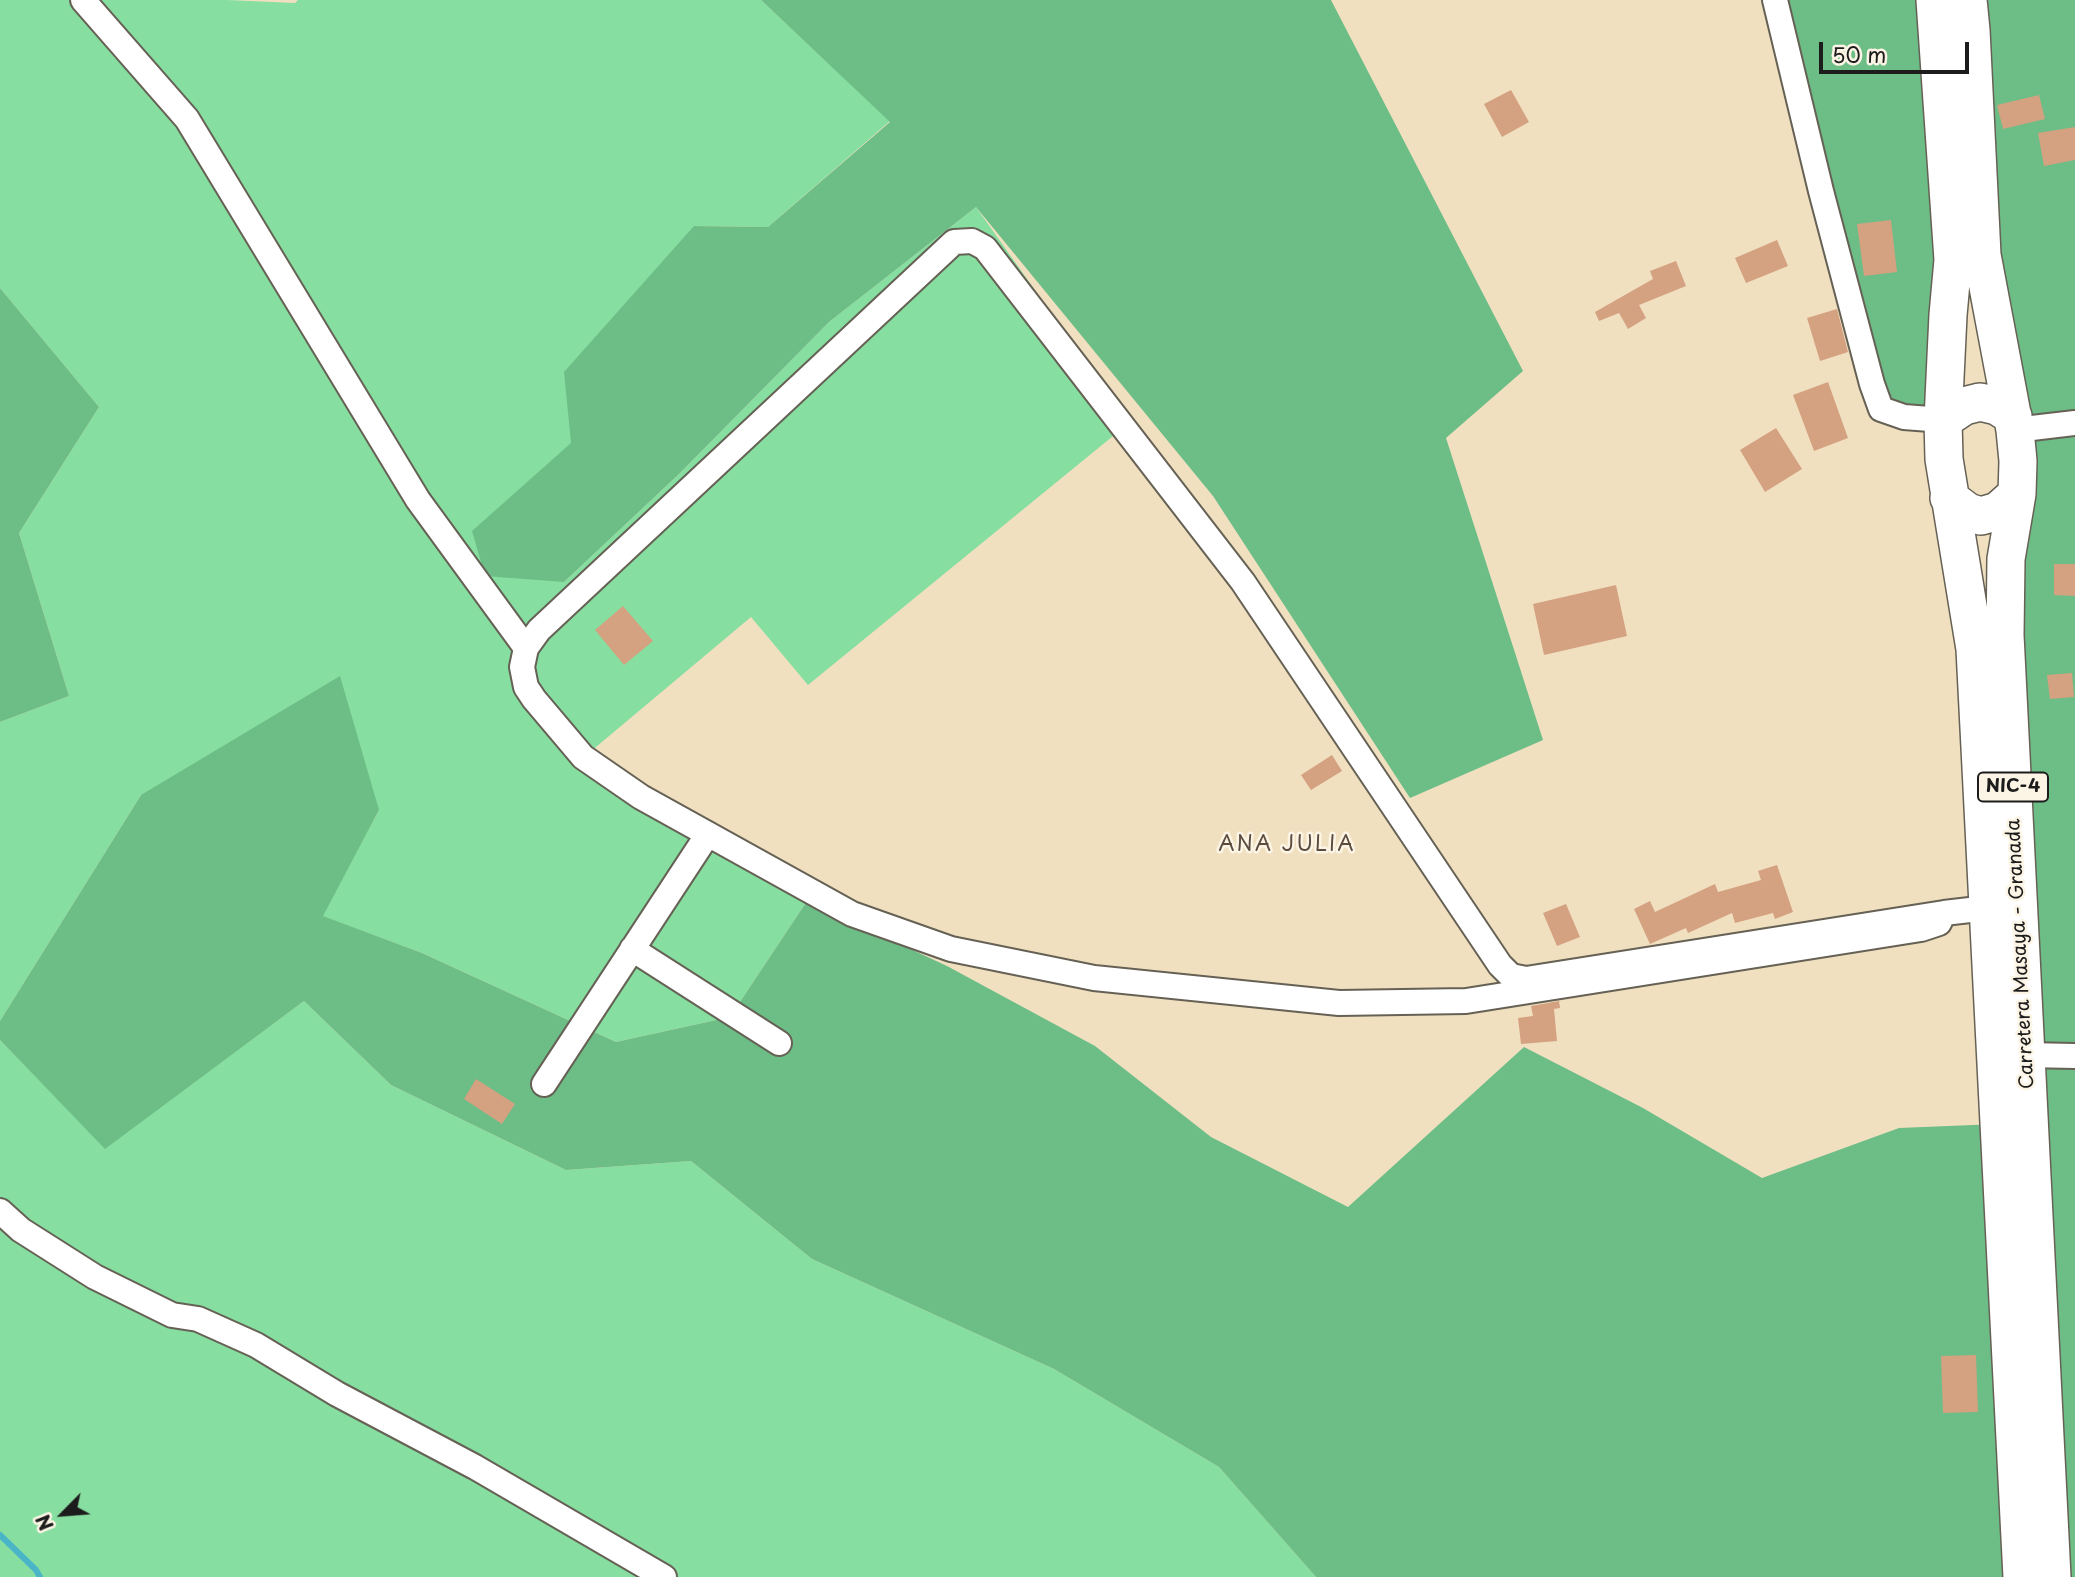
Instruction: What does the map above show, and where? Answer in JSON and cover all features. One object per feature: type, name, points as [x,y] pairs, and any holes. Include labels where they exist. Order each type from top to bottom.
[{"type":"highway","name":"Carretera Masaya - Granada","points":[[1935,0],[1953,260],[1943,420],[1944,459],[1975,649],[2021,1577]]},
{"type":"highway","name":"Carretera Masaya - Granada","points":[[1968,0],[1982,255],[2014,423],[2018,461],[2017,494],[2006,559],[2005,635],[2052,1577]]},
{"type":"highway","points":[[1943,420],[1964,406],[1980,402],[1997,406],[2014,423]]},
{"type":"highway","points":[[1949,498],[1968,512],[1981,516],[1998,511],[2017,494]]},
{"type":"street","points":[[83,0],[187,118],[418,500],[526,648]]},
{"type":"street","points":[[1776,0],[1821,191],[1881,409],[1904,416],[1943,420]]},
{"type":"street","points":[[1944,913],[1939,923],[1921,929],[1466,1001],[1339,1003],[1094,978],[951,948],[852,914],[641,797],[583,757],[526,687],[522,667],[526,648],[539,630],[948,247],[954,242],[972,241],[985,248],[1243,582],[1500,965],[1511,976],[1526,979],[1944,913],[1987,908]]},
{"type":"street","points":[[2014,423],[2075,423]]},
{"type":"street","points":[[544,1084],[708,834]]},
{"type":"street","points":[[632,949],[779,1043]]},
{"type":"street","points":[[2025,1055],[2075,1056]]},
{"type":"street","points":[[0,1211],[21,1230],[95,1277],[172,1315],[198,1319],[256,1345],[337,1394],[475,1467],[664,1577]]},
{"type":"green space","points":[[0,0],[227,0],[295,3],[298,0],[761,0],[890,121],[768,227],[694,226],[572,443],[473,531],[564,582],[679,474],[829,322],[976,207],[1129,423],[808,685],[751,617],[590,752],[807,901],[730,1017],[616,1042],[422,953],[322,916],[379,810],[141,795],[0,1021],[0,722],[69,696],[19,533],[99,407],[0,288]]},
{"type":"green space","points":[[761,0],[1331,0],[1523,371],[1446,438],[1543,740],[1410,798],[1213,496],[976,207],[829,322],[679,474],[564,582],[485,576],[472,531],[571,443],[564,372],[694,226],[768,227],[890,122]]},
{"type":"green space","points":[[1775,0],[1935,0],[1943,420],[1891,414]]},
{"type":"green space","points":[[1968,0],[2075,0],[2075,1577],[2071,1577],[2014,617],[2015,430]]},
{"type":"green space","points":[[0,288],[99,407],[19,533],[69,696],[0,722]]},
{"type":"green space","points":[[340,676],[379,810],[323,916],[422,953],[616,1042],[730,1017],[807,901],[947,966],[1095,1046],[1211,1137],[1348,1207],[1524,1047],[1643,1108],[1762,1178],[1899,1128],[1998,1124],[2022,1577],[1316,1577],[1219,1467],[1054,1369],[812,1259],[691,1161],[566,1170],[391,1085],[304,1001],[105,1149],[0,1040],[0,1021],[141,795]]},
{"type":"green space","points":[[304,1001],[391,1085],[566,1170],[691,1161],[812,1259],[1054,1369],[1219,1467],[1316,1577],[0,1577],[0,1040],[105,1148]]},
{"type":"building","points":[[1511,90],[1529,122],[1502,137],[1484,104]]},
{"type":"building","points":[[2039,95],[2045,119],[2003,129],[1997,105]]},
{"type":"building","points":[[2075,127],[2075,160],[2044,166],[2038,133]]},
{"type":"building","points":[[1891,220],[1897,272],[1864,276],[1857,224]]},
{"type":"building","points":[[1777,240],[1788,266],[1746,283],[1735,258]]},
{"type":"building","points":[[1676,261],[1686,286],[1639,305],[1646,318],[1628,329],[1619,313],[1599,321],[1595,312],[1653,279],[1650,271]]},
{"type":"building","points":[[1837,309],[1848,352],[1820,361],[1807,318]]},
{"type":"building","points":[[1828,382],[1848,438],[1814,451],[1793,395]]},
{"type":"building","points":[[1776,428],[1802,469],[1765,492],[1740,450]]},
{"type":"building","points":[[2054,564],[2075,564],[2075,596],[2054,595]]},
{"type":"building","points":[[1616,585],[1627,636],[1544,655],[1533,604]]},
{"type":"building","points":[[623,606],[653,641],[624,665],[595,630]]},
{"type":"building","points":[[2072,673],[2074,697],[2050,699],[2047,675]]},
{"type":"building","points":[[1332,755],[1342,771],[1311,790],[1301,775]]},
{"type":"building","points":[[1777,865],[1793,912],[1775,919],[1773,913],[1735,923],[1732,913],[1688,933],[1686,928],[1650,944],[1634,909],[1650,901],[1655,912],[1715,884],[1718,892],[1761,880],[1758,871]]},
{"type":"building","points":[[1566,904],[1580,937],[1557,946],[1543,913]]},
{"type":"building","points":[[1559,1001],[1560,1008],[1554,1009],[1557,1041],[1521,1044],[1518,1018],[1533,1016],[1531,1006]]},
{"type":"building","points":[[476,1079],[515,1104],[502,1124],[464,1099]]},
{"type":"building","points":[[1976,1355],[1978,1412],[1943,1413],[1941,1356]]},
{"type":"waterway","points":[[0,1535],[40,1577]]},
{"type":"district","name":"ANA JULIA","points":[[1287,845]]}]
